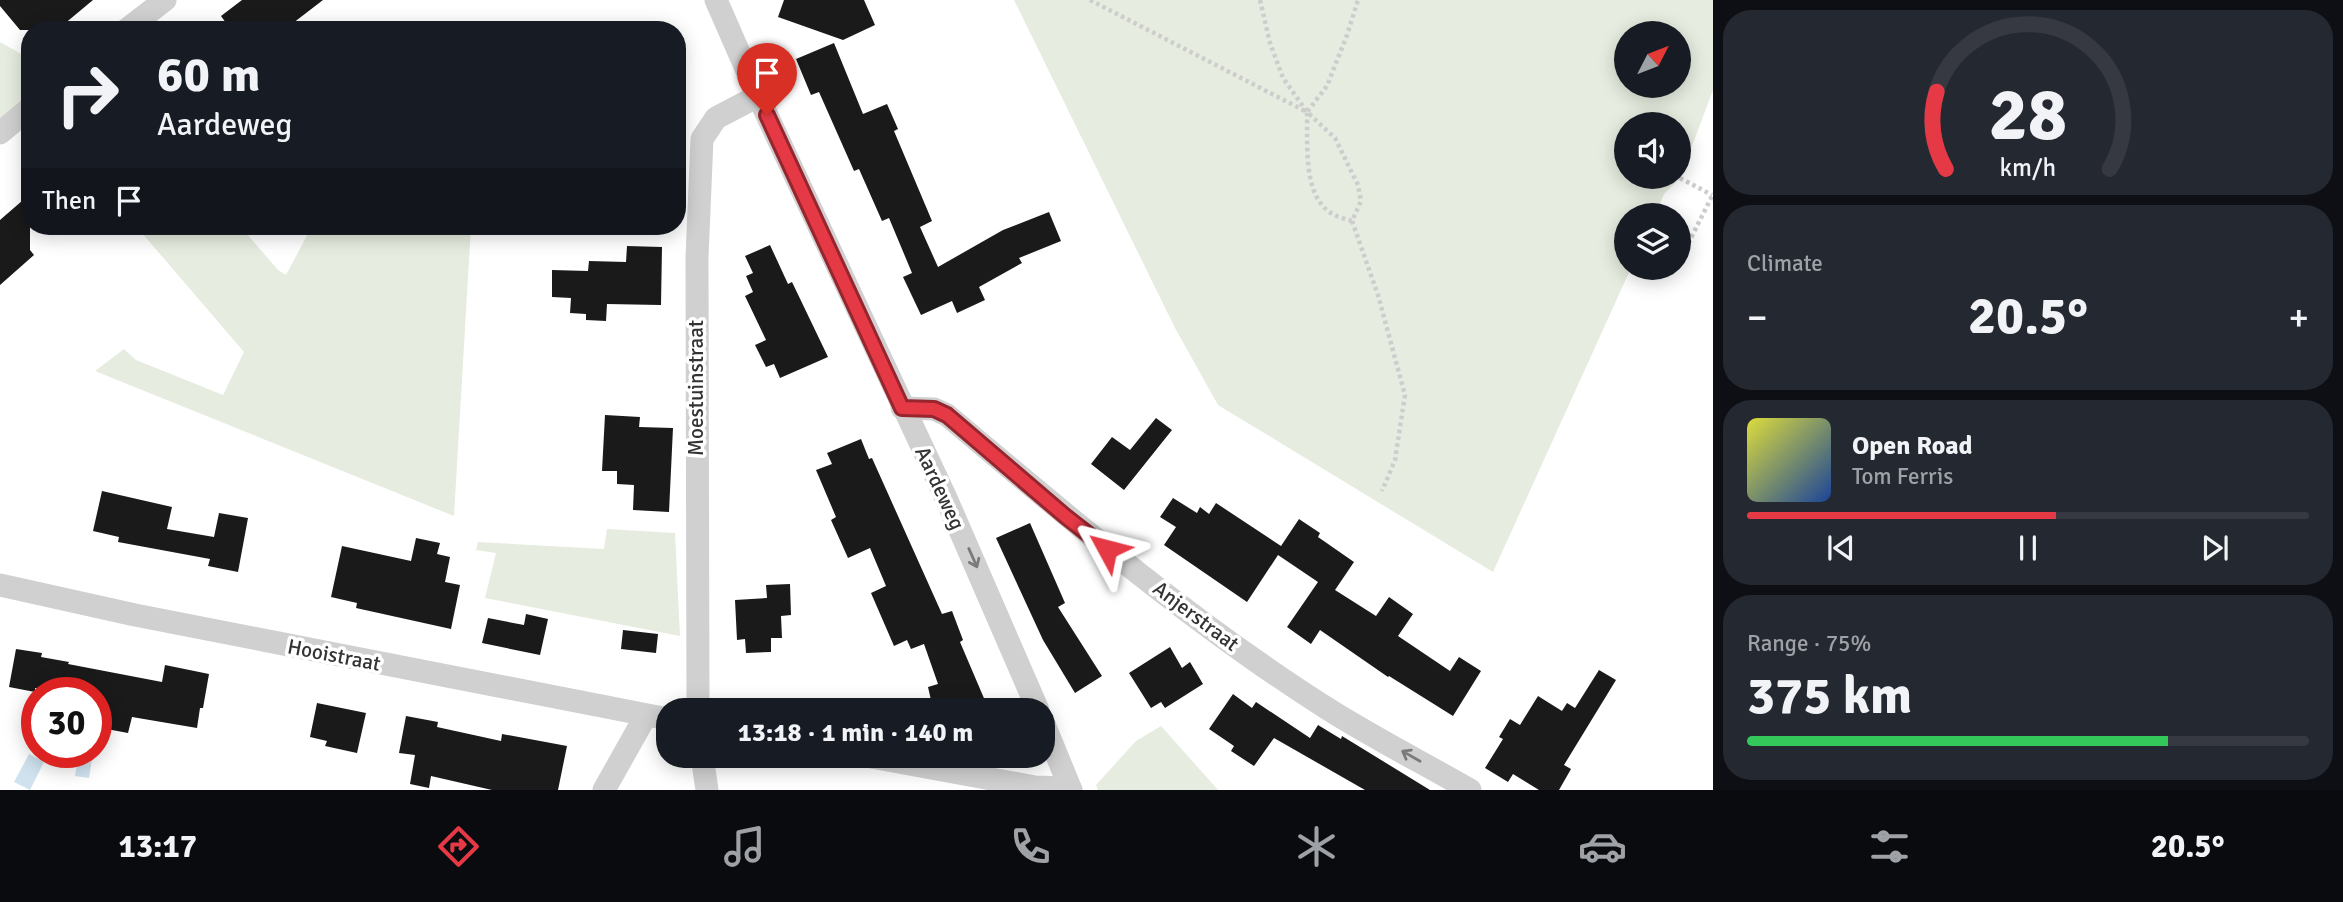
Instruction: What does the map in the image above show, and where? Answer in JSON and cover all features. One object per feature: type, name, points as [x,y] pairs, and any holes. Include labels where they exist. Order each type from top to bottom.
[{"type":"street","points":[[138,21],[165,0]]},
{"type":"street","name":"Aardeweg","points":[[716,0],[902,408],[946,498],[1033,698]]},
{"type":"street","name":"Moestuinstraat","points":[[698,698],[697,257],[702,139],[716,118],[758,96]]},
{"type":"street","points":[[0,133],[21,116]]},
{"type":"street","name":"Anjerstraat","points":[[902,408],[934,409],[947,415],[1065,516],[1192,614],[1440,783],[1470,790]]},
{"type":"street","name":"Hooistraat","points":[[0,585],[149,618],[656,718]]},
{"type":"street","points":[[604,790],[645,717]]},
{"type":"street","points":[[931,768],[1035,787],[1071,789],[1055,751]]},
{"type":"street","points":[[704,768],[707,790]]},
{"type":"path","points":[[1090,0],[1307,112]]},
{"type":"path","points":[[1259,0],[1270,43],[1283,78],[1307,112],[1335,138],[1358,185],[1361,201],[1352,222],[1378,295],[1405,395],[1395,460],[1382,491]]},
{"type":"path","points":[[1352,222],[1329,212],[1316,196],[1308,169],[1307,112],[1327,86],[1358,0]]},
{"type":"path","points":[[1691,184],[1713,196],[1691,239]]},
{"type":"shaded area","points":[[1014,0],[1713,0],[1713,90],[1691,149],[1691,112],[1614,112],[1614,189],[1669,189],[1660,203],[1614,203],[1614,280],[1626,280],[1493,572],[1218,405],[1175,328]]},
{"type":"shaded area","points":[[0,42],[21,54],[21,102],[0,119]]},
{"type":"shaded area","points":[[144,235],[248,235],[278,270],[286,275],[307,235],[470,235],[454,516],[95,371],[124,349],[136,360],[223,395],[244,352]]},
{"type":"shaded area","points":[[607,529],[675,533],[680,636],[485,598],[496,553],[476,550],[478,542],[604,549]]},
{"type":"shaded area","points":[[1161,726],[1218,790],[1098,790],[1096,785],[1136,741]]},
{"type":"water","points":[[22,768],[41,768],[30,790],[14,782]]},
{"type":"water","points":[[76,768],[91,768],[89,778],[75,776]]},
{"type":"building","points":[[0,0],[93,0],[68,21],[21,21],[21,30],[0,6]]},
{"type":"building","points":[[242,0],[323,0],[296,21],[225,21],[221,16]]},
{"type":"building","points":[[784,0],[864,0],[875,25],[843,40],[778,17]]},
{"type":"building","points":[[834,43],[863,114],[887,104],[898,129],[894,131],[932,221],[920,227],[938,267],[1003,230],[1049,212],[1061,241],[1019,258],[1022,263],[979,287],[985,300],[957,313],[952,301],[921,315],[903,277],[912,273],[889,218],[882,221],[859,169],[854,171],[819,92],[811,95],[796,59]]},
{"type":"building","points":[[21,202],[21,235],[30,235],[30,250],[34,255],[0,285],[0,220]]},
{"type":"building","points":[[770,245],[788,284],[792,282],[828,357],[780,378],[774,364],[766,367],[755,345],[766,340],[745,296],[753,292],[746,276],[753,273],[745,256]]},
{"type":"building","points":[[627,246],[662,247],[661,305],[607,304],[606,321],[586,320],[586,314],[570,313],[571,298],[552,297],[552,270],[588,271],[589,261],[626,262]]},
{"type":"building","points":[[605,415],[640,417],[639,427],[673,428],[669,512],[633,510],[634,485],[617,484],[617,471],[602,471]]},
{"type":"building","points":[[1156,418],[1172,430],[1124,490],[1091,464],[1112,437],[1130,450]]},
{"type":"building","points":[[861,439],[942,614],[952,611],[963,640],[960,642],[984,698],[930,698],[928,687],[938,684],[924,644],[911,649],[907,640],[894,646],[871,593],[886,586],[870,548],[848,558],[831,520],[836,517],[816,470],[832,464],[827,453]]},
{"type":"building","points":[[102,491],[172,507],[167,529],[214,537],[219,513],[248,518],[238,572],[208,566],[210,559],[118,542],[119,537],[93,531]]},
{"type":"building","points":[[1173,498],[1197,513],[1200,507],[1209,514],[1216,503],[1281,546],[1299,519],[1320,533],[1318,537],[1354,562],[1335,590],[1376,616],[1389,597],[1413,614],[1398,636],[1450,671],[1459,657],[1481,671],[1453,716],[1388,677],[1320,630],[1311,644],[1287,627],[1318,582],[1278,555],[1247,602],[1164,545],[1176,527],[1160,517]]},
{"type":"building","points":[[1030,523],[1065,603],[1058,607],[1102,676],[1075,693],[1043,640],[996,538]]},
{"type":"building","points":[[416,538],[440,543],[437,554],[450,557],[445,582],[460,585],[451,629],[356,608],[357,603],[331,597],[342,546],[411,561]]},
{"type":"building","points":[[790,584],[791,615],[781,616],[782,638],[771,638],[771,652],[746,653],[745,639],[737,640],[735,600],[767,598],[766,585]]},
{"type":"building","points":[[526,614],[548,619],[540,655],[482,643],[488,618],[524,625]]},
{"type":"building","points":[[623,630],[658,634],[656,653],[621,649]]},
{"type":"building","points":[[1170,647],[1182,668],[1190,662],[1203,684],[1165,708],[1161,702],[1151,708],[1129,673]]},
{"type":"building","points":[[16,649],[42,653],[41,657],[69,662],[68,664],[162,682],[165,665],[209,674],[197,728],[132,717],[128,733],[112,730],[112,677],[21,677],[21,689],[9,687]]},
{"type":"building","points":[[1599,670],[1616,680],[1564,765],[1571,769],[1559,790],[1539,790],[1513,774],[1508,782],[1485,768],[1503,739],[1499,737],[1510,719],[1520,725],[1538,696],[1562,711],[1567,703],[1575,708]]},
{"type":"building","points":[[1233,694],[1252,708],[1256,702],[1310,738],[1318,725],[1341,739],[1342,736],[1430,790],[1365,790],[1274,738],[1254,766],[1231,751],[1234,746],[1209,729]]},
{"type":"building","points":[[317,703],[366,713],[357,753],[325,746],[327,741],[310,737]]},
{"type":"building","points":[[406,716],[438,722],[437,727],[501,741],[502,734],[567,746],[558,790],[492,790],[431,776],[429,788],[410,784],[415,755],[399,753]]},
{"type":"route","points":[[767,115],[902,408],[934,409],[947,415],[1107,549]]}]
